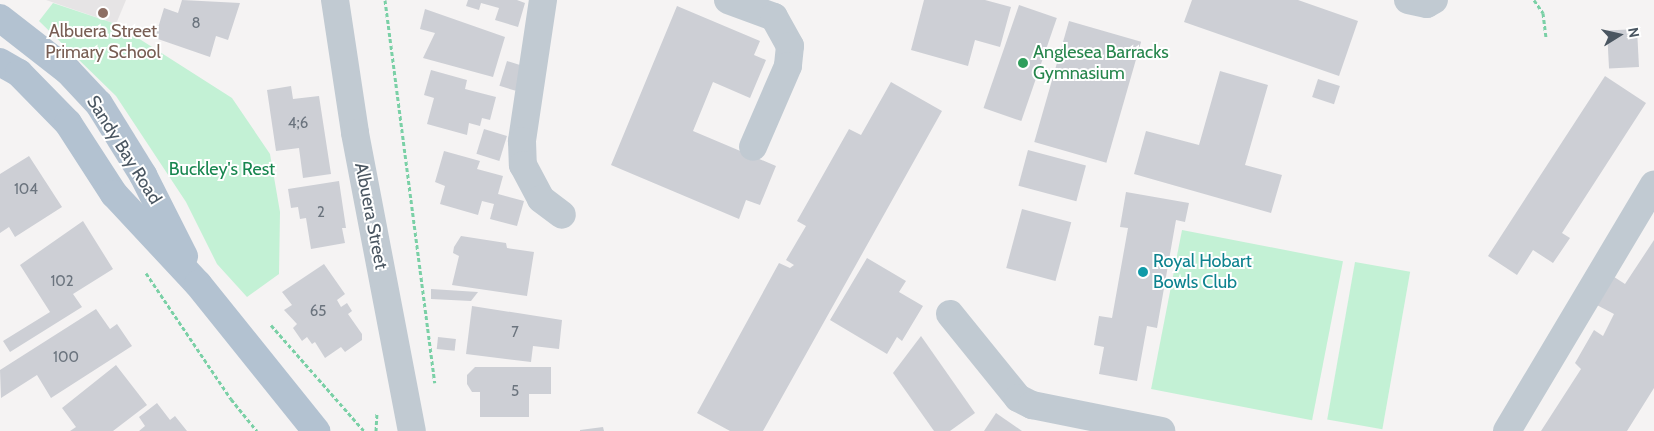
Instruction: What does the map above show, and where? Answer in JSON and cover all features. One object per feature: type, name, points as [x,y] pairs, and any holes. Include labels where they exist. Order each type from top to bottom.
[{"type":"main road","name":"Sandy Bay Road","points":[[0,18],[68,71],[99,104],[143,174],[198,284]]},
{"type":"main road","name":"Sandy Bay Road","points":[[0,62],[19,73],[68,123],[114,194],[198,284],[316,431]]},
{"type":"street","name":"Albuera Street","points":[[335,0],[355,133],[412,431]]},
{"type":"street","points":[[543,0],[522,141],[523,165],[541,199],[562,215]]},
{"type":"street","points":[[728,0],[774,17],[790,46],[788,66],[754,146]]},
{"type":"street","points":[[1408,0],[1426,4],[1434,0]]},
{"type":"street","points":[[1507,431],[1654,184]]},
{"type":"street","points":[[950,314],[1018,398],[1032,405],[1161,431]]},
{"type":"path","points":[[385,0],[436,392]]},
{"type":"path","points":[[1534,0],[1543,12],[1546,38]]},
{"type":"shaded area","name":"Albuera Street Primary School","points":[[46,0],[126,0],[116,24]]},
{"type":"green space","name":"Buckley's Rest","points":[[53,3],[116,24],[232,98],[270,154],[280,212],[279,274],[247,297],[217,264],[186,202],[116,96],[39,21]]},
{"type":"green space","points":[[1182,230],[1343,261],[1312,420],[1151,389]]},
{"type":"green space","points":[[1355,262],[1410,272],[1382,429],[1327,420]]},
{"type":"building","points":[[182,0],[240,3],[228,40],[216,36],[210,57],[155,38],[164,8],[178,13]]},
{"type":"building","points":[[468,0],[517,0],[525,3],[518,27],[495,20],[499,8],[481,3],[479,10],[466,6]]},
{"type":"building","points":[[924,0],[985,0],[1011,7],[1000,47],[975,40],[968,66],[911,50]]},
{"type":"building","points":[[1192,0],[1298,0],[1358,21],[1339,76],[1184,22]]},
{"type":"building","name":"Anglesea Barracks Gymnasium","points":[[1019,5],[1057,18],[1021,121],[984,108]]},
{"type":"building","points":[[677,6],[760,41],[754,55],[766,60],[750,98],[713,82],[693,131],[776,166],[760,205],[746,200],[739,219],[611,165]]},
{"type":"building","points":[[425,9],[505,37],[493,77],[423,58],[435,33],[420,29]]},
{"type":"building","points":[[1069,21],[1141,42],[1106,163],[1034,142]]},
{"type":"building","points":[[1637,29],[1639,67],[1609,69],[1607,31]]},
{"type":"building","points":[[507,61],[523,66],[516,91],[499,86]]},
{"type":"building","points":[[431,70],[467,80],[465,89],[496,97],[490,120],[482,118],[480,126],[469,123],[467,135],[427,124],[434,98],[424,95]]},
{"type":"building","points":[[1220,71],[1268,85],[1245,165],[1282,175],[1271,213],[1134,174],[1146,131],[1199,145]]},
{"type":"building","points":[[1605,76],[1646,103],[1562,233],[1570,238],[1553,263],[1533,250],[1517,275],[1488,256]]},
{"type":"building","points":[[1318,79],[1340,86],[1334,104],[1312,97]]},
{"type":"building","points":[[891,82],[942,111],[763,431],[730,431],[697,413],[779,263],[790,268],[794,265],[786,260],[806,226],[797,221],[849,129],[861,135]]},
{"type":"building","points":[[291,86],[293,99],[319,96],[331,174],[303,178],[299,148],[276,151],[267,90]]},
{"type":"building","points":[[484,129],[507,136],[499,161],[476,154]]},
{"type":"building","points":[[1028,150],[1086,166],[1076,201],[1018,186]]},
{"type":"building","points":[[444,151],[480,161],[477,169],[503,176],[498,194],[524,201],[517,226],[490,219],[494,204],[482,201],[478,215],[440,204],[445,186],[435,182]]},
{"type":"building","points":[[29,156],[62,207],[15,237],[9,227],[0,233],[0,174]]},
{"type":"building","points":[[339,181],[346,228],[342,228],[345,243],[311,249],[306,218],[300,219],[298,207],[291,208],[288,189]]},
{"type":"building","name":"Royal Hobart Bowls Club","points":[[1126,192],[1189,203],[1185,222],[1176,220],[1157,328],[1147,326],[1137,381],[1099,374],[1104,347],[1094,345],[1099,316],[1112,318],[1128,228],[1120,227]]},
{"type":"building","points":[[1022,209],[1071,222],[1055,281],[1006,268]]},
{"type":"building","points":[[83,221],[113,269],[73,294],[82,307],[10,352],[3,341],[50,312],[20,265]]},
{"type":"building","points":[[461,236],[506,243],[507,248],[534,252],[527,296],[452,285],[459,256],[453,253],[454,247]]},
{"type":"building","points":[[1654,240],[1654,388],[1627,431],[1541,431],[1581,369],[1575,363],[1594,330],[1603,336],[1614,314],[1593,303],[1608,273],[1625,284]]},
{"type":"building","points":[[867,258],[906,281],[899,292],[923,306],[902,341],[897,337],[887,354],[830,320]]},
{"type":"building","points":[[324,264],[345,294],[337,300],[341,307],[347,303],[352,311],[348,314],[362,334],[362,340],[345,352],[341,347],[325,358],[315,342],[312,344],[307,337],[302,341],[293,328],[297,324],[284,310],[292,305],[282,292]]},
{"type":"building","points":[[431,289],[478,292],[471,301],[431,299]]},
{"type":"building","points":[[472,306],[562,320],[559,349],[533,346],[531,362],[466,354]]},
{"type":"building","points":[[96,309],[110,329],[117,324],[132,346],[51,398],[37,375],[1,398],[0,370]]},
{"type":"building","points":[[921,336],[975,413],[950,431],[934,431],[893,373]]},
{"type":"building","points":[[438,337],[456,339],[455,351],[437,349]]},
{"type":"building","points":[[116,365],[147,405],[113,431],[70,431],[76,427],[62,408]]},
{"type":"building","points":[[475,367],[551,367],[551,394],[529,394],[529,417],[480,417],[480,392],[472,392],[467,384],[467,375]]},
{"type":"building","points":[[157,403],[170,420],[175,416],[187,431],[139,431],[145,426],[139,417]]},
{"type":"building","points":[[996,413],[1022,431],[984,431]]},
{"type":"building","points":[[603,427],[604,431],[580,431],[580,430]]},
{"type":"place","name":"Albuera Street Primary School","points":[[103,13]]},
{"type":"place","name":"Anglesea Barracks Gymnasium","points":[[1023,63]]},
{"type":"place","name":"Royal Hobart Bowls Club","points":[[1143,272]]}]
